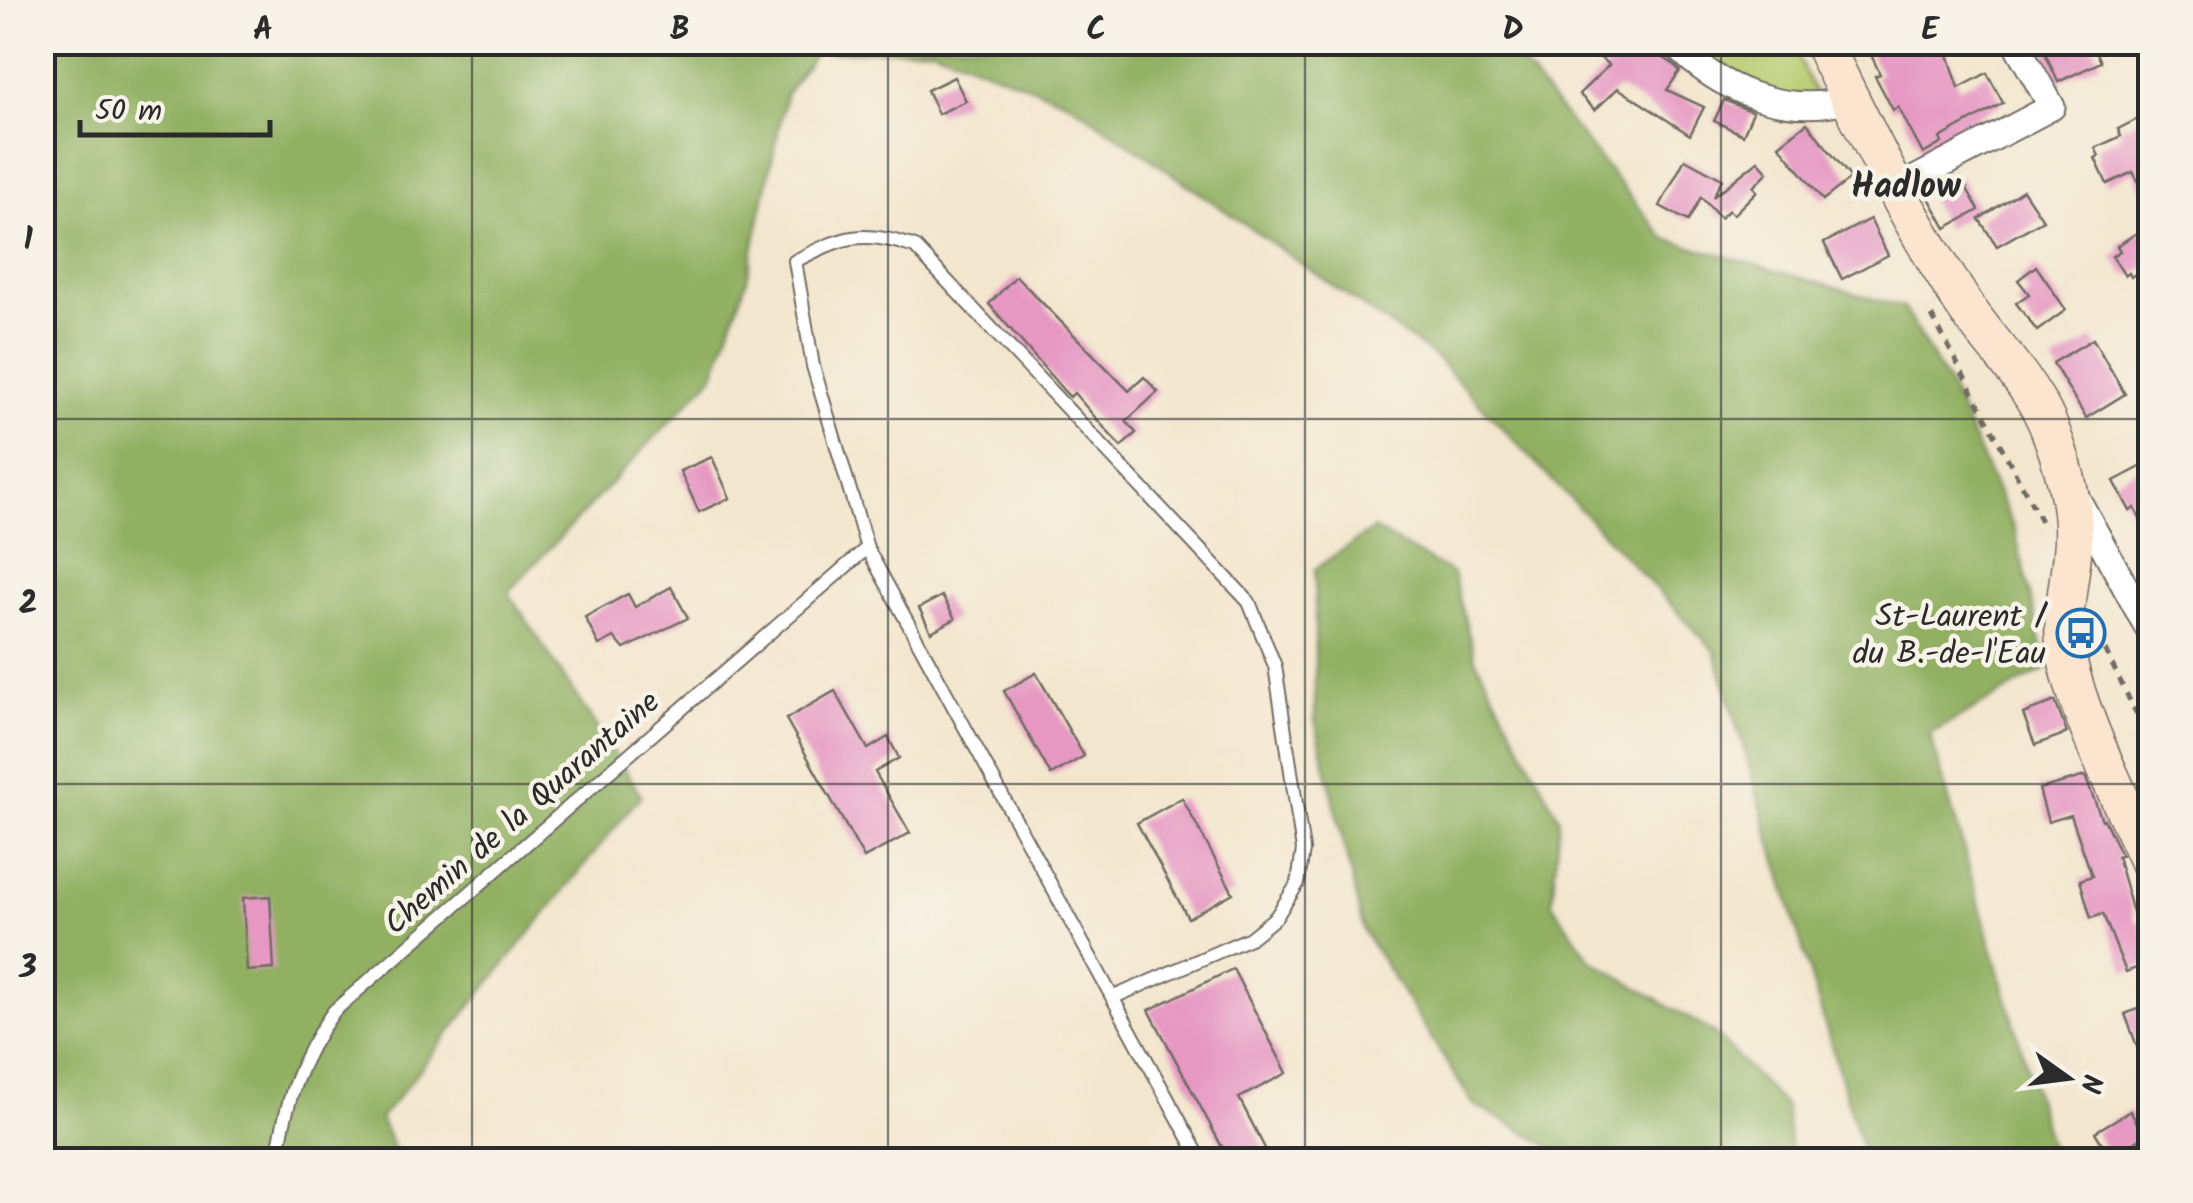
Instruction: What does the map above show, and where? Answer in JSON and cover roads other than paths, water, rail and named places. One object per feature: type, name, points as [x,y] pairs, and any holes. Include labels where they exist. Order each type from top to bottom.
[{"type":"street","points":[[1672,42],[1718,80],[1762,98],[1799,107],[1822,107],[1850,99]]},
{"type":"street","points":[[1822,42],[1894,190],[1960,300],[2034,398],[2051,430],[2069,484],[2150,632]]},
{"type":"street","points":[[1894,190],[2052,107],[2015,42]]},
{"type":"street","points":[[2069,484],[2072,552],[2064,624],[2072,674],[2150,864]]},
{"type":"lane","points":[[1114,997],[1250,938],[1276,917],[1298,884],[1303,850],[1270,650],[1250,602],[915,247],[868,236],[838,239],[795,261],[814,366],[867,548],[1201,1160]]},
{"type":"lane","name":"Chemin de la Quarantaine","points":[[276,1160],[285,1111],[300,1066],[334,1011],[867,548]]},
{"type":"place","name":"St-Laurent / du B.-de-l'Eau","points":[[2081,633]]},
{"type":"district","name":"Hadlow","points":[[1906,185]]}]
